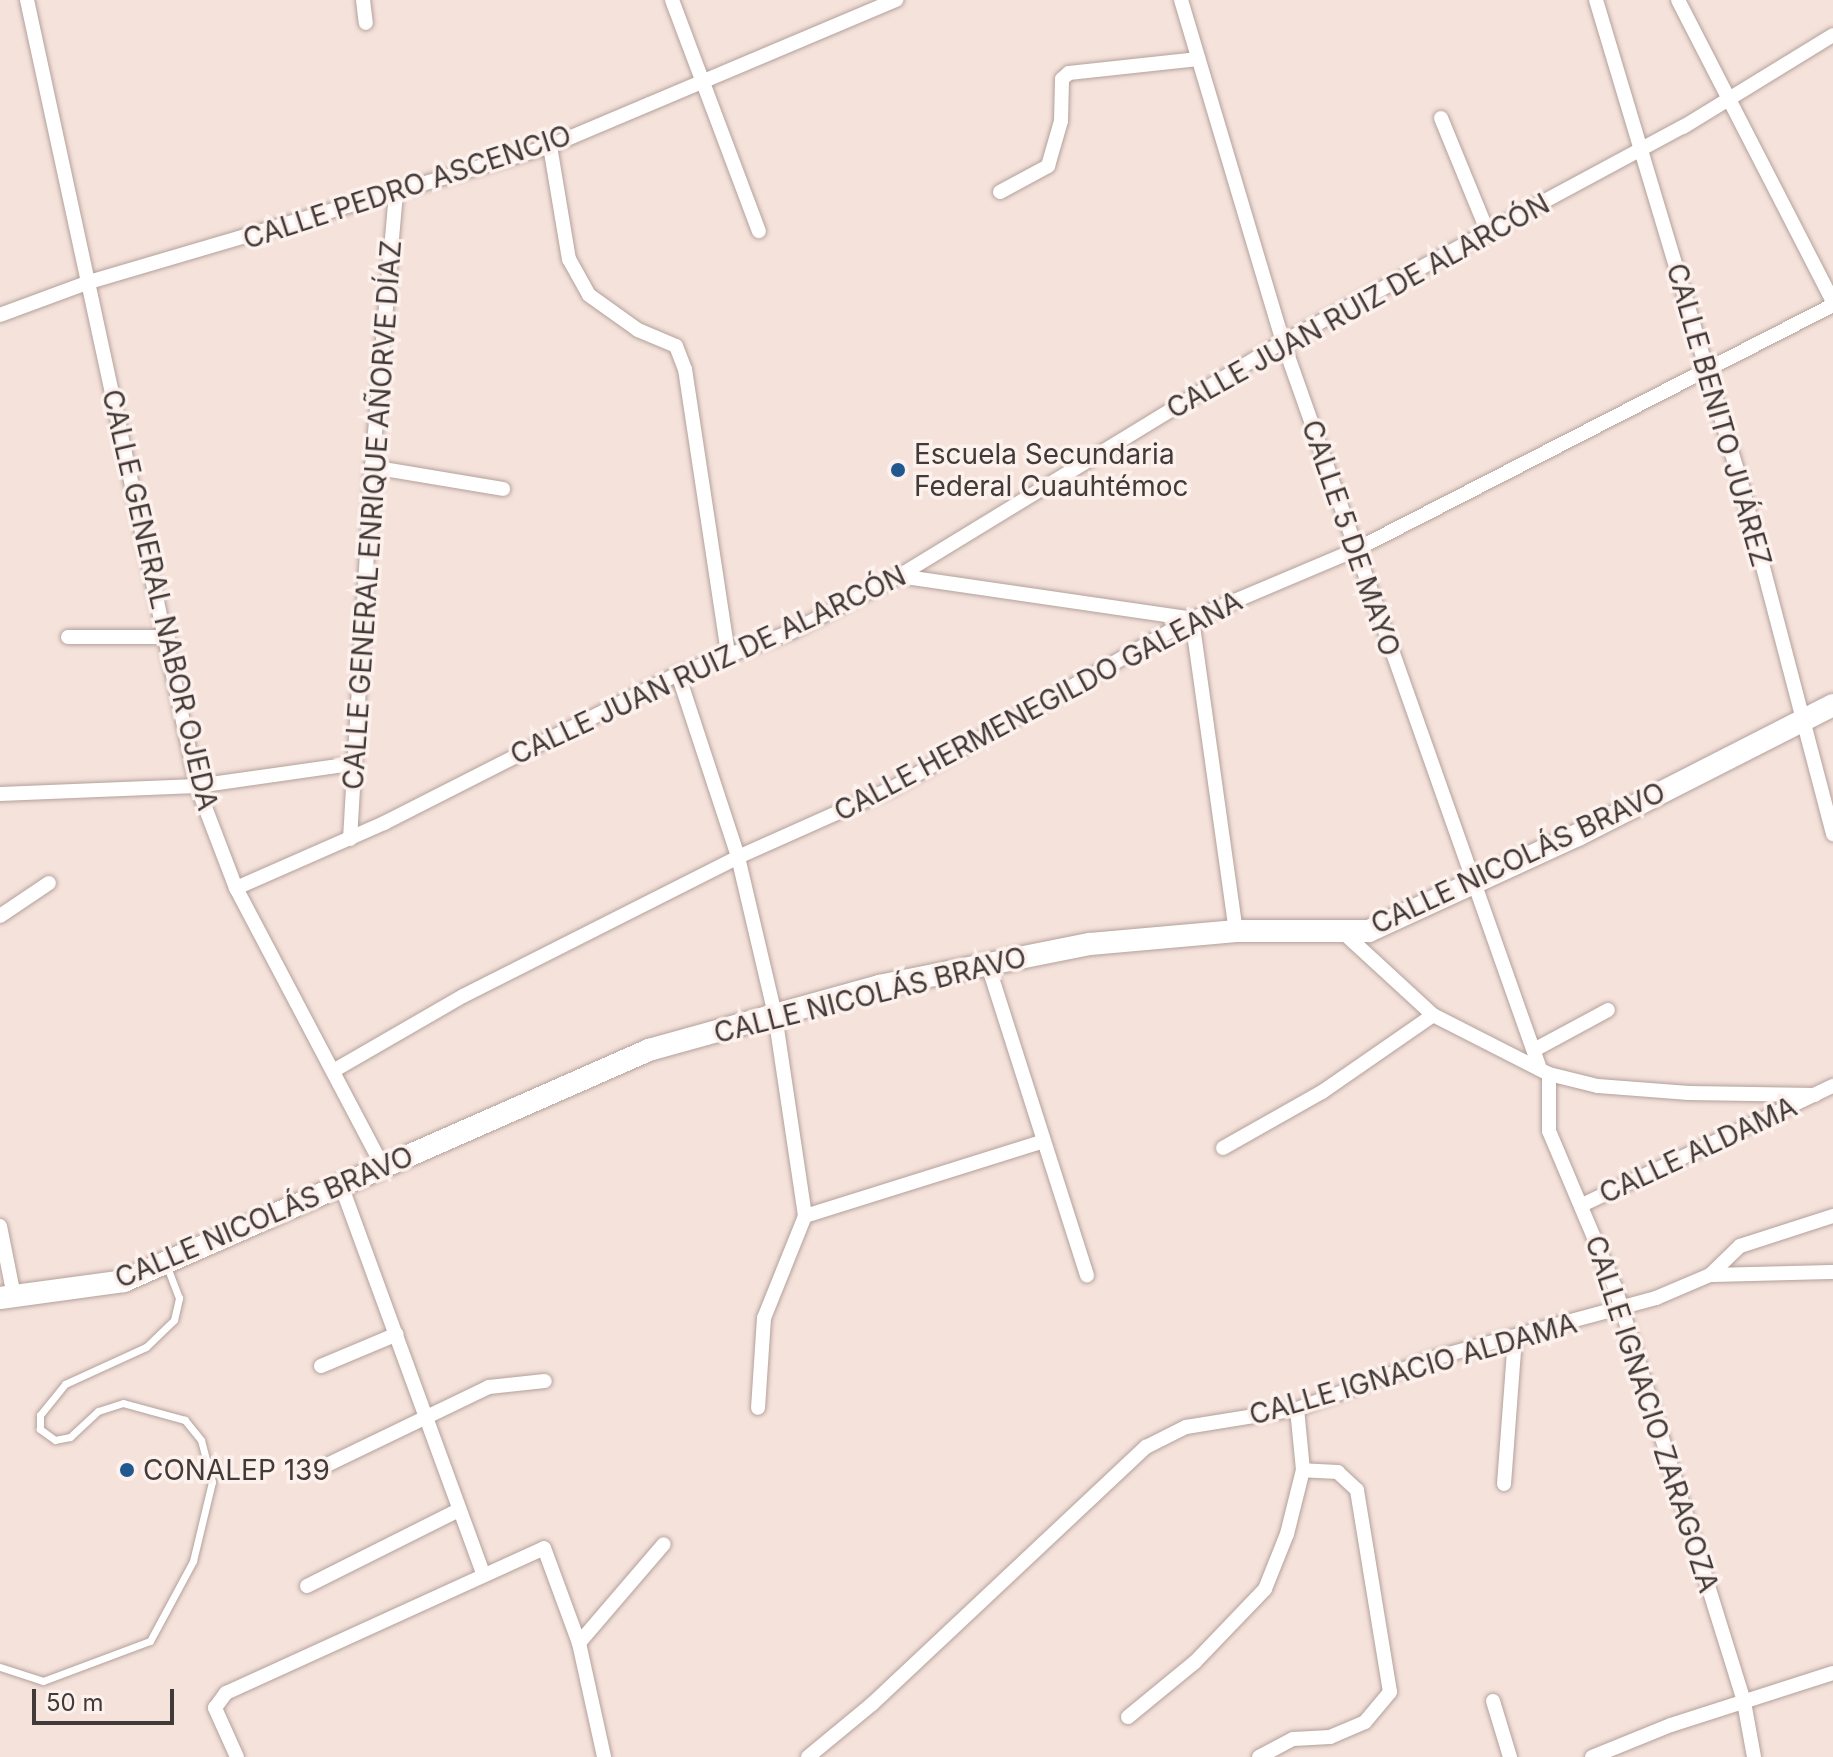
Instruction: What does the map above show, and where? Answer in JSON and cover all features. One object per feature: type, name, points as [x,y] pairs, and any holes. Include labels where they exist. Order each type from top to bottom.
[{"type":"street","name":"CALLE GENERAL NABOR OJEDA","points":[[27,0],[168,637],[197,786],[236,888],[383,1167]]},
{"type":"street","points":[[363,0],[366,23]]},
{"type":"street","points":[[672,0],[759,231]]},
{"type":"street","name":"CALLE PEDRO ASCENCIO","points":[[0,315],[89,282],[550,146],[701,79],[896,0]]},
{"type":"street","name":"CALLE 5 DE MAYO","points":[[1181,0],[1283,342],[1471,882],[1544,1071]]},
{"type":"street","name":"CALLE BENITO JUÁREZ","points":[[1596,0],[1639,152],[1677,259],[1833,834]]},
{"type":"street","points":[[1678,0],[1833,303]]},
{"type":"street","name":"CALLE JUAN RUIZ DE ALARCÓN","points":[[236,888],[350,839],[678,674],[791,632],[899,576],[1283,342],[1489,235],[1639,152],[1833,35]]},
{"type":"street","points":[[1000,192],[1048,166],[1061,121],[1062,79],[1069,73],[1198,59]]},
{"type":"street","points":[[1441,118],[1489,235]]},
{"type":"street","points":[[550,146],[569,259],[589,295],[638,330],[676,346],[685,369],[728,654]]},
{"type":"street","name":"CALLE GENERAL ENRIQUE AÑORVE DÍAZ","points":[[350,839],[352,764],[372,467],[396,192]]},
{"type":"street","name":"CALLE HERMENEGILDO GALEANA","points":[[333,1071],[463,996],[738,857],[891,789],[1192,619],[1355,550],[1707,371],[1833,303]]},
{"type":"street","points":[[372,467],[503,489]]},
{"type":"street","points":[[899,576],[1192,619],[1236,931]]},
{"type":"street","points":[[68,637],[168,637]]},
{"type":"street","points":[[678,674],[738,857],[775,1015],[805,1216],[764,1318],[758,1408]]},
{"type":"street","name":"CALLE NICOLÁS BRAVO","points":[[7,1297],[124,1281],[649,1050],[775,1015],[987,962],[1090,944],[1236,931],[1346,935],[1390,923],[1833,705]]},
{"type":"street","points":[[0,794],[197,786],[352,764]]},
{"type":"street","points":[[0,916],[49,883]]},
{"type":"street","points":[[1346,935],[1433,1015],[1544,1071],[1598,1086],[1674,1092],[1815,1095]]},
{"type":"street","points":[[987,962],[1087,1275]]},
{"type":"street","points":[[1534,1050],[1608,1010]]},
{"type":"street","points":[[1223,1148],[1322,1092],[1433,1015]]},
{"type":"street","name":"CALLE IGNACIO ZARAGOZA","points":[[1544,1071],[1549,1131],[1582,1205],[1621,1308],[1744,1702],[1754,1757]]},
{"type":"street","name":"CALLE ALDAMA","points":[[1582,1205],[1833,1086]]},
{"type":"street","points":[[805,1216],[1044,1141]]},
{"type":"street","points":[[341,1185],[483,1574]]},
{"type":"street","name":"CALLE IGNACIO ALDAMA","points":[[808,1757],[872,1704],[1146,1447],[1186,1427],[1297,1409],[1434,1358],[1621,1308],[1710,1275],[1740,1246],[1833,1216]]},
{"type":"street","points":[[0,1226],[7,1297]]},
{"type":"street","points":[[1710,1275],[1833,1272]]},
{"type":"street","points":[[321,1366],[397,1334]]},
{"type":"street","points":[[1504,1484],[1515,1338]]},
{"type":"street","points":[[329,1464],[489,1387],[545,1381]]},
{"type":"street","points":[[1128,1717],[1195,1662],[1265,1589],[1287,1534],[1303,1470],[1297,1409]]},
{"type":"street","points":[[1259,1757],[1293,1739],[1330,1737],[1365,1722],[1390,1692],[1357,1490],[1338,1472],[1303,1470]]},
{"type":"street","points":[[307,1586],[459,1510]]},
{"type":"street","points":[[579,1643],[664,1544]]},
{"type":"street","points":[[237,1757],[215,1708],[226,1693],[544,1548],[579,1643],[604,1757]]},
{"type":"street","points":[[1592,1757],[1833,1673]]},
{"type":"street","points":[[1493,1701],[1510,1757]]},
{"type":"lane","points":[[0,1667],[43,1681],[150,1641],[193,1561],[212,1482],[201,1440],[185,1420],[123,1403],[98,1411],[70,1437],[55,1440],[40,1429],[40,1415],[65,1384],[146,1347],[174,1320],[179,1298],[166,1264]]},
{"type":"place","name":"Escuela Secundaria Federal Cuauhtémoc","points":[[898,470]]},
{"type":"place","name":"CONALEP 139","points":[[127,1470]]}]
